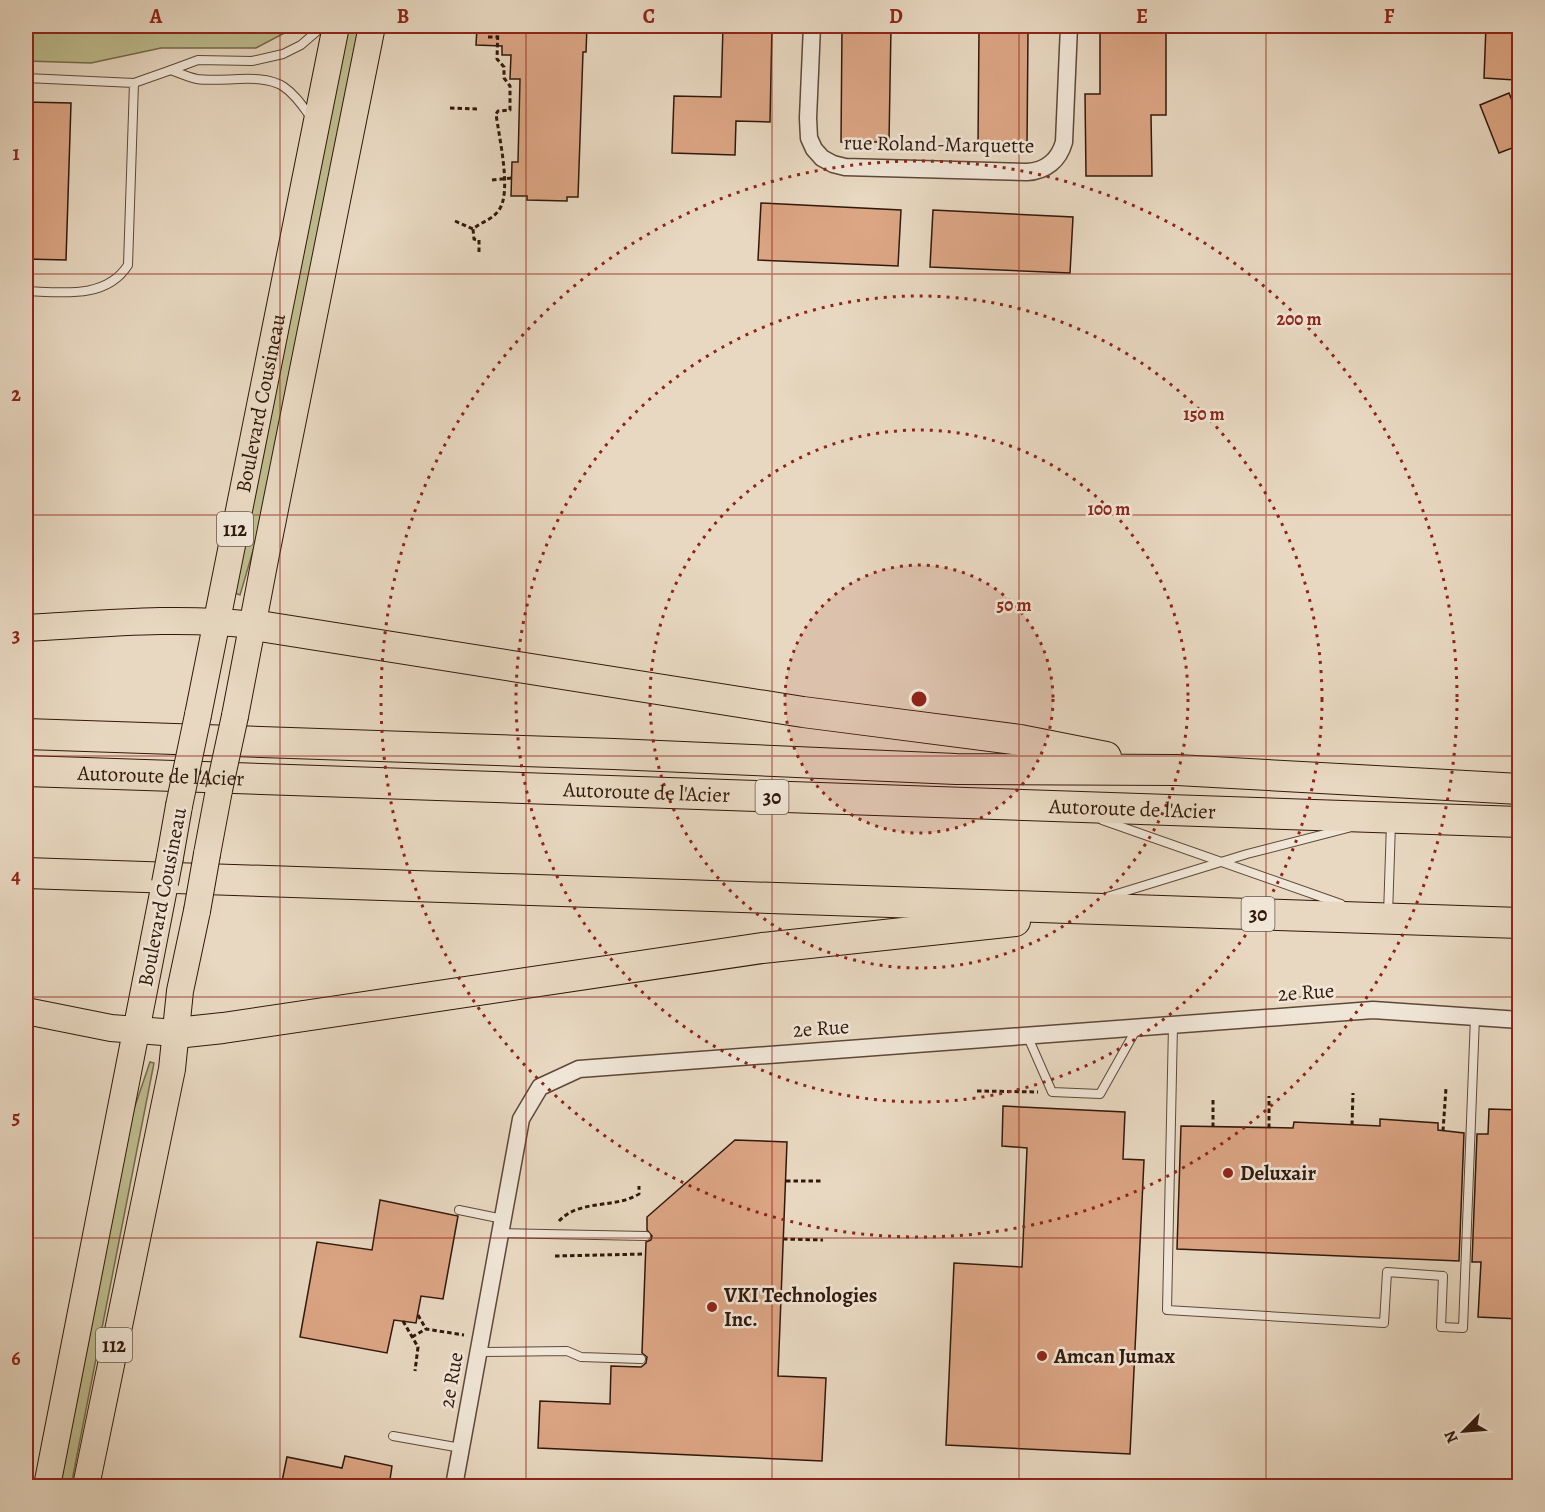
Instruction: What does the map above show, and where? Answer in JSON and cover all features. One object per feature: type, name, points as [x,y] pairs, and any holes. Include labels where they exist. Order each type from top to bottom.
[{"type":"highway","points":[[253,625],[803,712],[1020,740],[1177,770]]},
{"type":"highway","points":[[26,734],[707,757],[956,769],[1177,770],[1520,789]]},
{"type":"highway","name":"Autoroute de l'Acier","points":[[26,771],[1520,822]]},
{"type":"highway","name":"30","points":[[26,873],[1520,923]]},
{"type":"highway","points":[[176,1033],[752,949],[1128,909]]},
{"type":"main road","name":"Boulevard Cousineau","points":[[47,1486],[336,26]]},
{"type":"main road","name":"Boulevard Cousineau","points":[[86,1486],[172,1069],[180,992],[372,26]]},
{"type":"main road","points":[[26,628],[157,621],[217,621],[253,625]]},
{"type":"main road","points":[[26,1011],[136,1031],[176,1033]]},
{"type":"street","name":"rue Roland-Marquette","points":[[812,26],[808,132],[814,149],[822,158],[833,164],[845,166],[1027,172],[1044,168],[1053,162],[1065,142],[1069,26]]},
{"type":"street","name":"2e Rue","points":[[454,1486],[520,1119],[540,1087],[579,1069],[1373,1010],[1520,1020]]},
{"type":"lane","points":[[26,78],[134,83],[198,60],[252,61],[283,54],[301,45],[323,26]]},
{"type":"lane","points":[[171,70],[197,79],[255,80],[275,83],[284,87],[298,100],[316,125]]},
{"type":"lane","points":[[26,291],[83,292],[114,278],[128,265],[134,83]]},
{"type":"lane","points":[[1062,806],[1346,906]]},
{"type":"lane","points":[[1042,916],[1282,844],[1391,818],[1388,918],[1356,909]]},
{"type":"lane","points":[[1173,1024],[1167,1311],[1384,1323],[1387,1272],[1443,1276],[1441,1328],[1463,1328],[1475,1017]]},
{"type":"lane","points":[[1027,1035],[1052,1092],[1100,1094],[1138,1027]]},
{"type":"lane","points":[[459,1210],[501,1226],[555,1234],[646,1236]]},
{"type":"lane","points":[[480,1345],[567,1351],[581,1357],[641,1359]]},
{"type":"lane","points":[[393,1436],[461,1448]]},
{"type":"path","points":[[473,229],[490,219],[499,210],[505,196],[505,178],[496,114],[498,111],[510,111],[510,86],[504,78],[504,67],[497,59],[498,26]]},
{"type":"path","points":[[488,37],[497,37]]},
{"type":"path","points":[[450,108],[479,110]]},
{"type":"path","points":[[492,180],[512,178]]},
{"type":"path","points":[[455,221],[473,229]]},
{"type":"path","points":[[473,229],[474,239],[479,240],[479,252]]},
{"type":"path","points":[[1443,1131],[1446,1088]]},
{"type":"path","points":[[977,1091],[1052,1092]]},
{"type":"path","points":[[1352,1125],[1353,1093]]},
{"type":"path","points":[[1269,1096],[1269,1128]]},
{"type":"path","points":[[1213,1097],[1213,1127]]},
{"type":"path","points":[[786,1181],[823,1181]]},
{"type":"path","points":[[555,1234],[556,1223],[567,1212],[590,1205],[623,1201],[639,1194],[639,1186]]},
{"type":"path","points":[[783,1239],[823,1240]]},
{"type":"path","points":[[555,1256],[646,1254]]},
{"type":"path","points":[[417,1315],[426,1329],[480,1345]]},
{"type":"path","points":[[403,1321],[418,1347],[415,1371]]},
{"type":"path","points":[[412,1337],[426,1329]]},
{"type":"shaded area","points":[[26,26],[294,26],[294,28],[256,48],[161,48],[91,63],[26,61]]},
{"type":"shaded area","points":[[347,26],[361,26],[255,544],[240,595],[235,593]]},
{"type":"shaded area","points":[[150,1062],[154,1063],[71,1486],[58,1486],[124,1151],[134,1109]]},
{"type":"building","points":[[499,26],[587,26],[586,52],[583,52],[578,197],[567,197],[567,201],[527,200],[527,196],[511,196],[512,162],[518,162],[520,79],[510,79],[511,55],[502,55],[502,46],[476,45],[477,27],[499,28]]},
{"type":"building","points":[[723,26],[772,26],[770,122],[736,121],[735,155],[672,153],[674,96],[721,97]]},
{"type":"building","points":[[1100,26],[1166,26],[1166,115],[1151,115],[1152,176],[1086,176],[1085,94],[1100,94]]},
{"type":"building","points":[[1486,26],[1518,26],[1515,80],[1484,78]]},
{"type":"building","points":[[842,27],[891,27],[889,142],[841,142]]},
{"type":"building","points":[[979,31],[1028,31],[1027,147],[978,146]]},
{"type":"building","points":[[1509,93],[1520,120],[1520,145],[1499,153],[1480,105]]},
{"type":"building","points":[[26,102],[71,103],[66,260],[26,259]]},
{"type":"building","points":[[761,203],[901,210],[898,266],[758,260]]},
{"type":"building","points":[[933,210],[1073,217],[1070,273],[930,267]]},
{"type":"building","name":"Amcan Jumax","points":[[1003,1106],[1125,1112],[1123,1159],[1144,1160],[1130,1454],[946,1445],[954,1263],[1022,1267],[1027,1148],[1002,1146]]},
{"type":"building","points":[[1489,1109],[1520,1110],[1520,1319],[1478,1317],[1481,1262],[1472,1262],[1477,1134],[1488,1134]]},
{"type":"building","points":[[1380,1119],[1438,1123],[1438,1130],[1464,1133],[1459,1261],[1177,1249],[1181,1126],[1293,1128],[1294,1122],[1380,1126]]},
{"type":"building","name":"VKI Technologies Inc.","points":[[735,1140],[787,1142],[778,1376],[826,1378],[822,1461],[538,1448],[540,1401],[610,1404],[611,1366],[641,1367],[646,1363],[647,1357],[642,1353],[646,1242],[651,1240],[652,1236],[647,1230],[647,1217]]},
{"type":"building","points":[[380,1200],[458,1216],[443,1299],[421,1296],[416,1323],[394,1320],[387,1353],[300,1337],[317,1242],[372,1250]]},
{"type":"building","points":[[345,1456],[392,1466],[389,1486],[281,1486],[287,1457],[342,1468]]},
{"type":"place","name":"Deluxair","points":[[1228,1173]]},
{"type":"place","name":"VKI Technologies Inc.","points":[[712,1307]]},
{"type":"place","name":"Amcan Jumax","points":[[1042,1356]]}]
